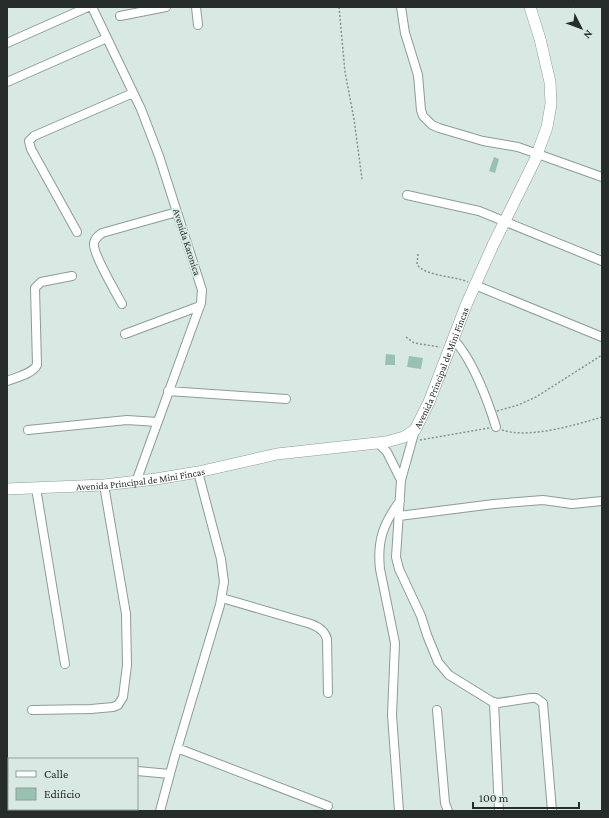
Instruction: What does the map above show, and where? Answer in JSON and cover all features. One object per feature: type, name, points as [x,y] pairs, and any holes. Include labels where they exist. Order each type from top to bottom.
[{"type":"street","points":[[7,43],[88,7]]},
{"type":"street","name":"Avenida Karonica","points":[[92,7],[133,92],[159,156],[200,282],[202,296],[200,306],[136,482]]},
{"type":"street","points":[[120,16],[166,7]]},
{"type":"street","points":[[196,7],[198,25]]},
{"type":"street","points":[[401,7],[405,33],[418,75],[419,104],[423,116],[427,120],[435,126],[450,131],[483,141],[518,146],[602,176]]},
{"type":"street","name":"Avenida Principal de Mini Fincas","points":[[7,489],[104,485],[136,482],[198,472],[277,454],[378,443],[400,438],[415,430],[429,402],[475,285],[538,153],[550,115],[551,93],[547,65],[530,7]]},
{"type":"street","points":[[7,82],[107,38]]},
{"type":"street","points":[[77,232],[31,149],[29,141],[34,136],[133,92]]},
{"type":"street","points":[[407,195],[479,211],[602,261]]},
{"type":"street","points":[[122,304],[97,256],[94,246],[96,238],[102,234],[178,212]]},
{"type":"street","points":[[7,381],[29,372],[36,368],[37,365],[35,288],[41,282],[72,276]]},
{"type":"street","points":[[475,285],[602,337]]},
{"type":"street","points":[[125,334],[200,306]]},
{"type":"street","points":[[452,344],[458,344],[466,357],[487,398],[496,427]]},
{"type":"street","points":[[168,391],[286,399]]},
{"type":"street","points":[[28,430],[127,420],[157,422]]},
{"type":"street","points":[[415,430],[401,480],[396,557],[399,569],[438,662],[444,671],[458,682],[494,702],[536,698],[543,703],[552,811]]},
{"type":"street","points":[[378,443],[387,452],[401,480]]},
{"type":"street","points":[[160,811],[222,598],[224,573],[198,472]]},
{"type":"street","points":[[32,710],[113,707],[118,705],[123,697],[127,665],[126,614],[104,485]]},
{"type":"street","points":[[36,488],[65,664]]},
{"type":"street","points":[[399,516],[494,504],[543,500],[572,504],[602,501]]},
{"type":"street","points":[[399,811],[392,715],[395,642],[380,569],[379,554],[380,540],[387,520],[400,501]]},
{"type":"street","points":[[222,598],[311,624],[321,629],[326,635],[327,639],[328,693]]},
{"type":"street","points":[[494,702],[499,811]]},
{"type":"street","points":[[437,710],[445,803],[448,811]]},
{"type":"street","points":[[178,748],[328,806]]},
{"type":"street","points":[[138,771],[170,774]]},
{"type":"path","points":[[339,7],[345,72],[354,119],[362,179]]},
{"type":"path","points":[[418,254],[417,264],[422,270],[462,279],[475,285]]},
{"type":"path","points":[[406,337],[414,343],[452,344]]},
{"type":"path","points":[[492,413],[518,405],[536,397],[602,355]]},
{"type":"path","points":[[412,441],[496,427],[509,432],[518,433],[552,430],[566,428],[602,417]]},
{"type":"building","points":[[494,157],[499,159],[495,173],[489,171]]},
{"type":"building","points":[[386,354],[395,355],[395,365],[385,365]]},
{"type":"building","points":[[409,356],[423,358],[421,369],[407,367]]}]
